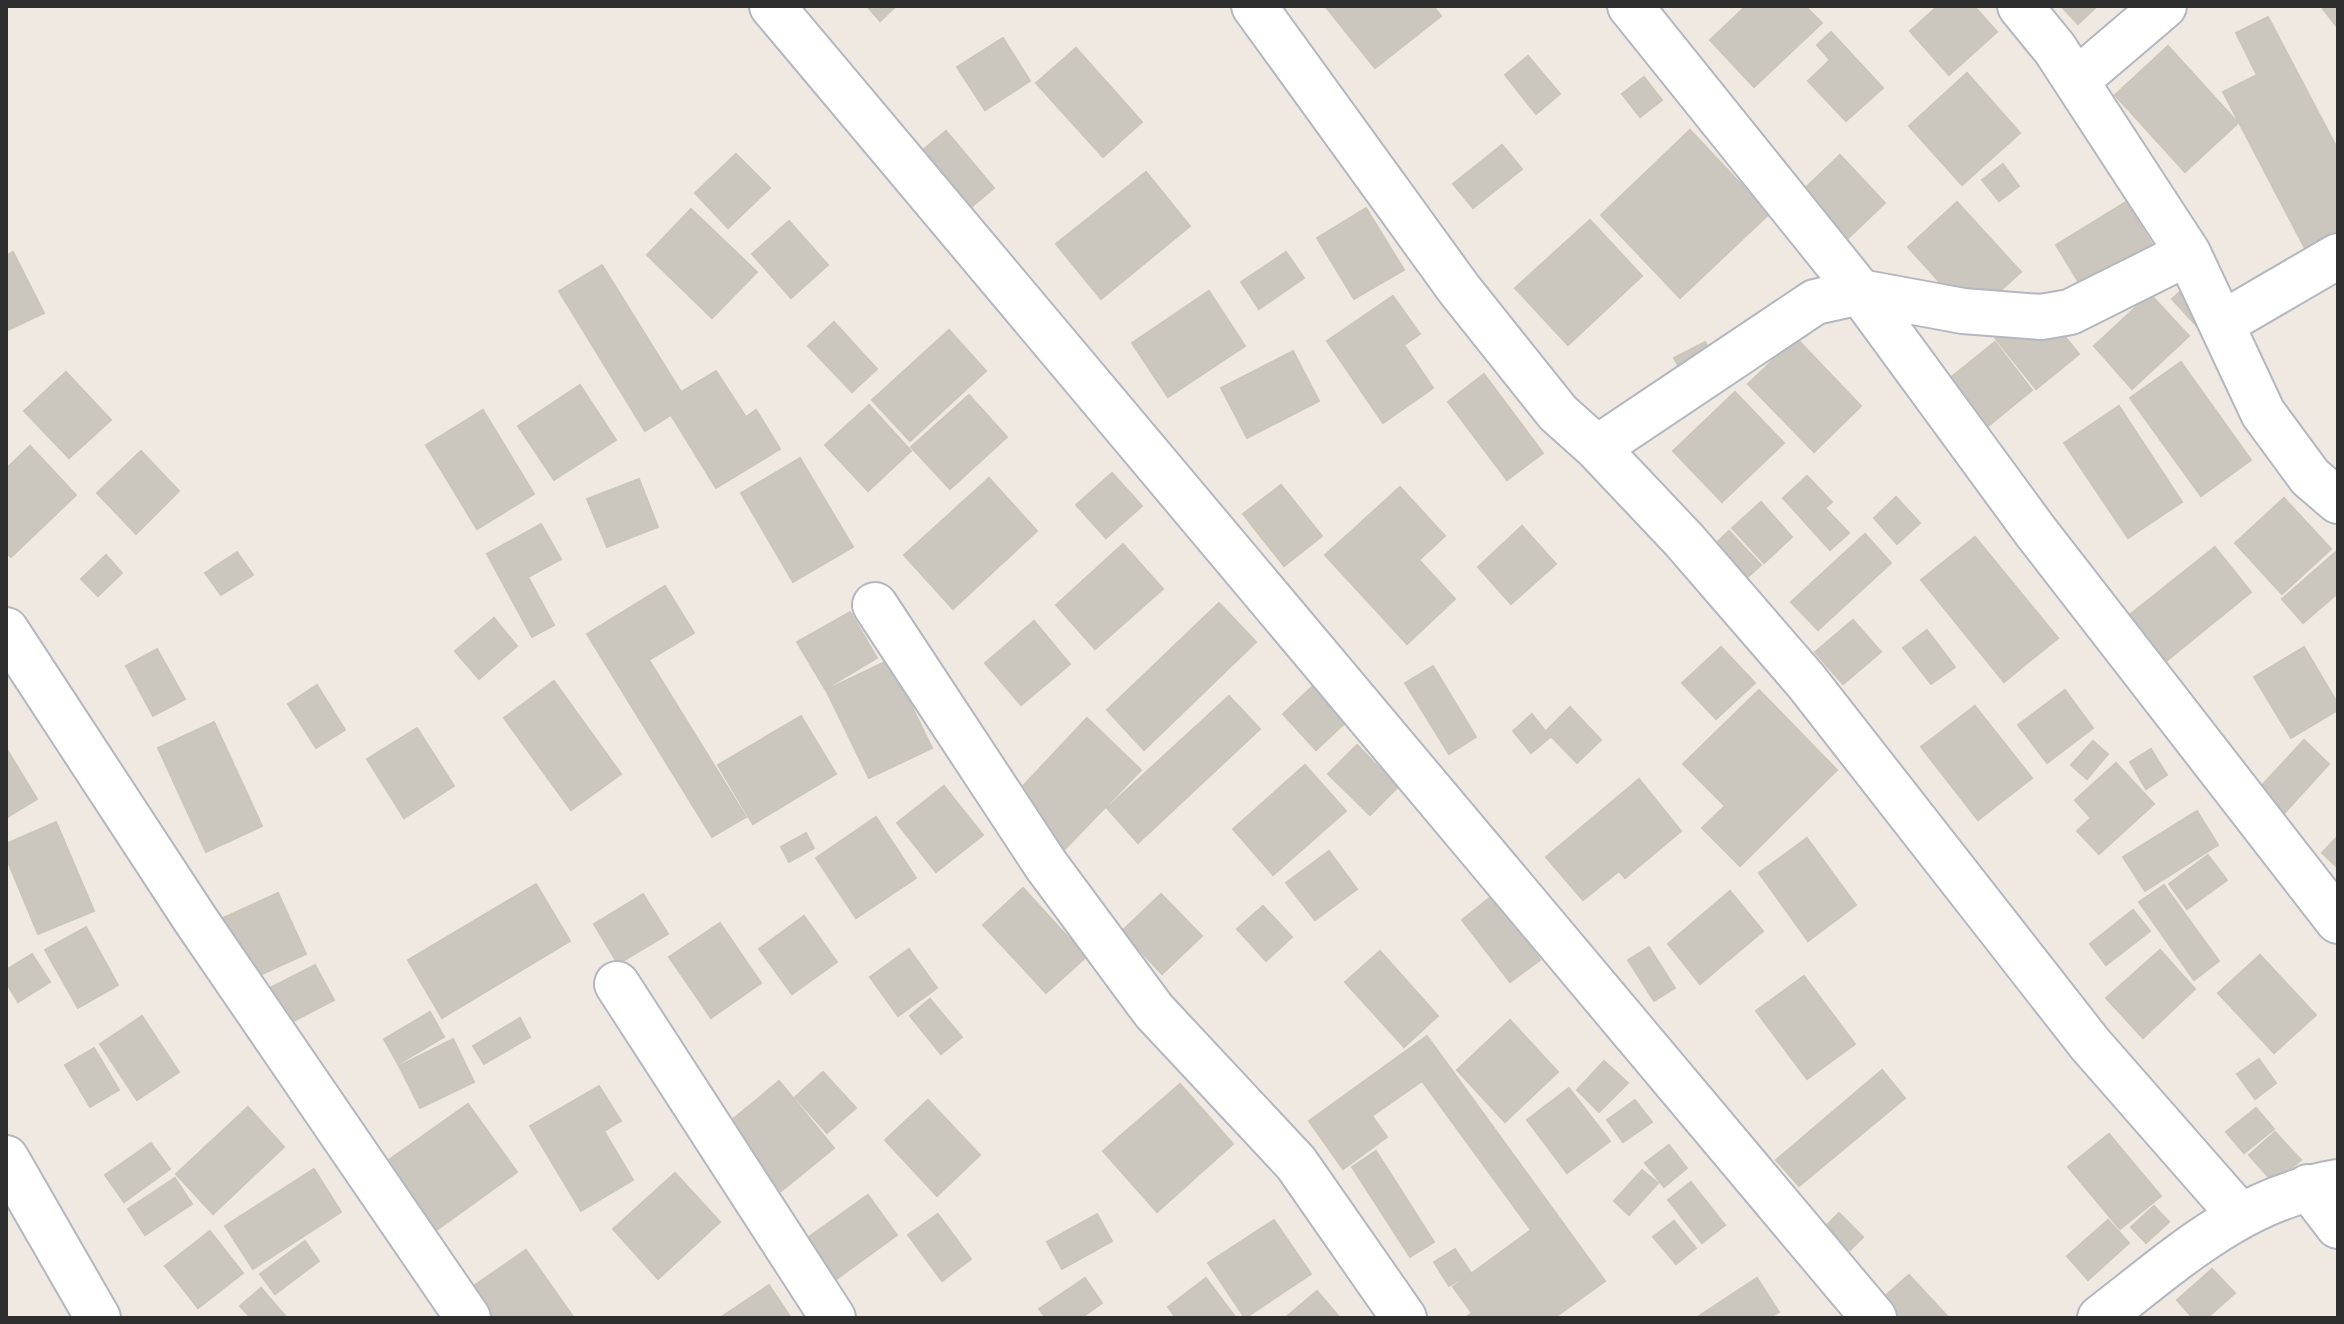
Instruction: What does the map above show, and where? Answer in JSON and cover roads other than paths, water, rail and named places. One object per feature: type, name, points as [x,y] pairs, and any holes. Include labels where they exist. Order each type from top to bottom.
[{"type":"street","points":[[772,6],[1874,1318]]},
{"type":"street","points":[[1254,6],[1459,289],[1558,413],[1597,448],[1684,540],[1806,681],[2090,1044],[2239,1214]]},
{"type":"street","points":[[2020,6],[2076,81],[2188,253],[2263,413],[2310,477],[2338,501]]},
{"type":"street","points":[[2076,81],[2164,6]]},
{"type":"street","points":[[1653,14],[2036,532],[2338,921]]},
{"type":"street","points":[[1597,448],[1815,302],[1860,292],[1963,311],[2041,317],[2070,312],[2188,253]]},
{"type":"street","points":[[2223,323],[2338,256]]},
{"type":"street","points":[[875,605],[1046,865],[1154,1011],[1296,1163],[1404,1318]]},
{"type":"street","points":[[6,630],[195,919],[468,1318]]},
{"type":"street","points":[[617,984],[833,1318]]},
{"type":"street","points":[[6,1158],[98,1318]]},
{"type":"street","points":[[2100,1318],[2239,1214],[2323,1185],[2338,1226]]}]
